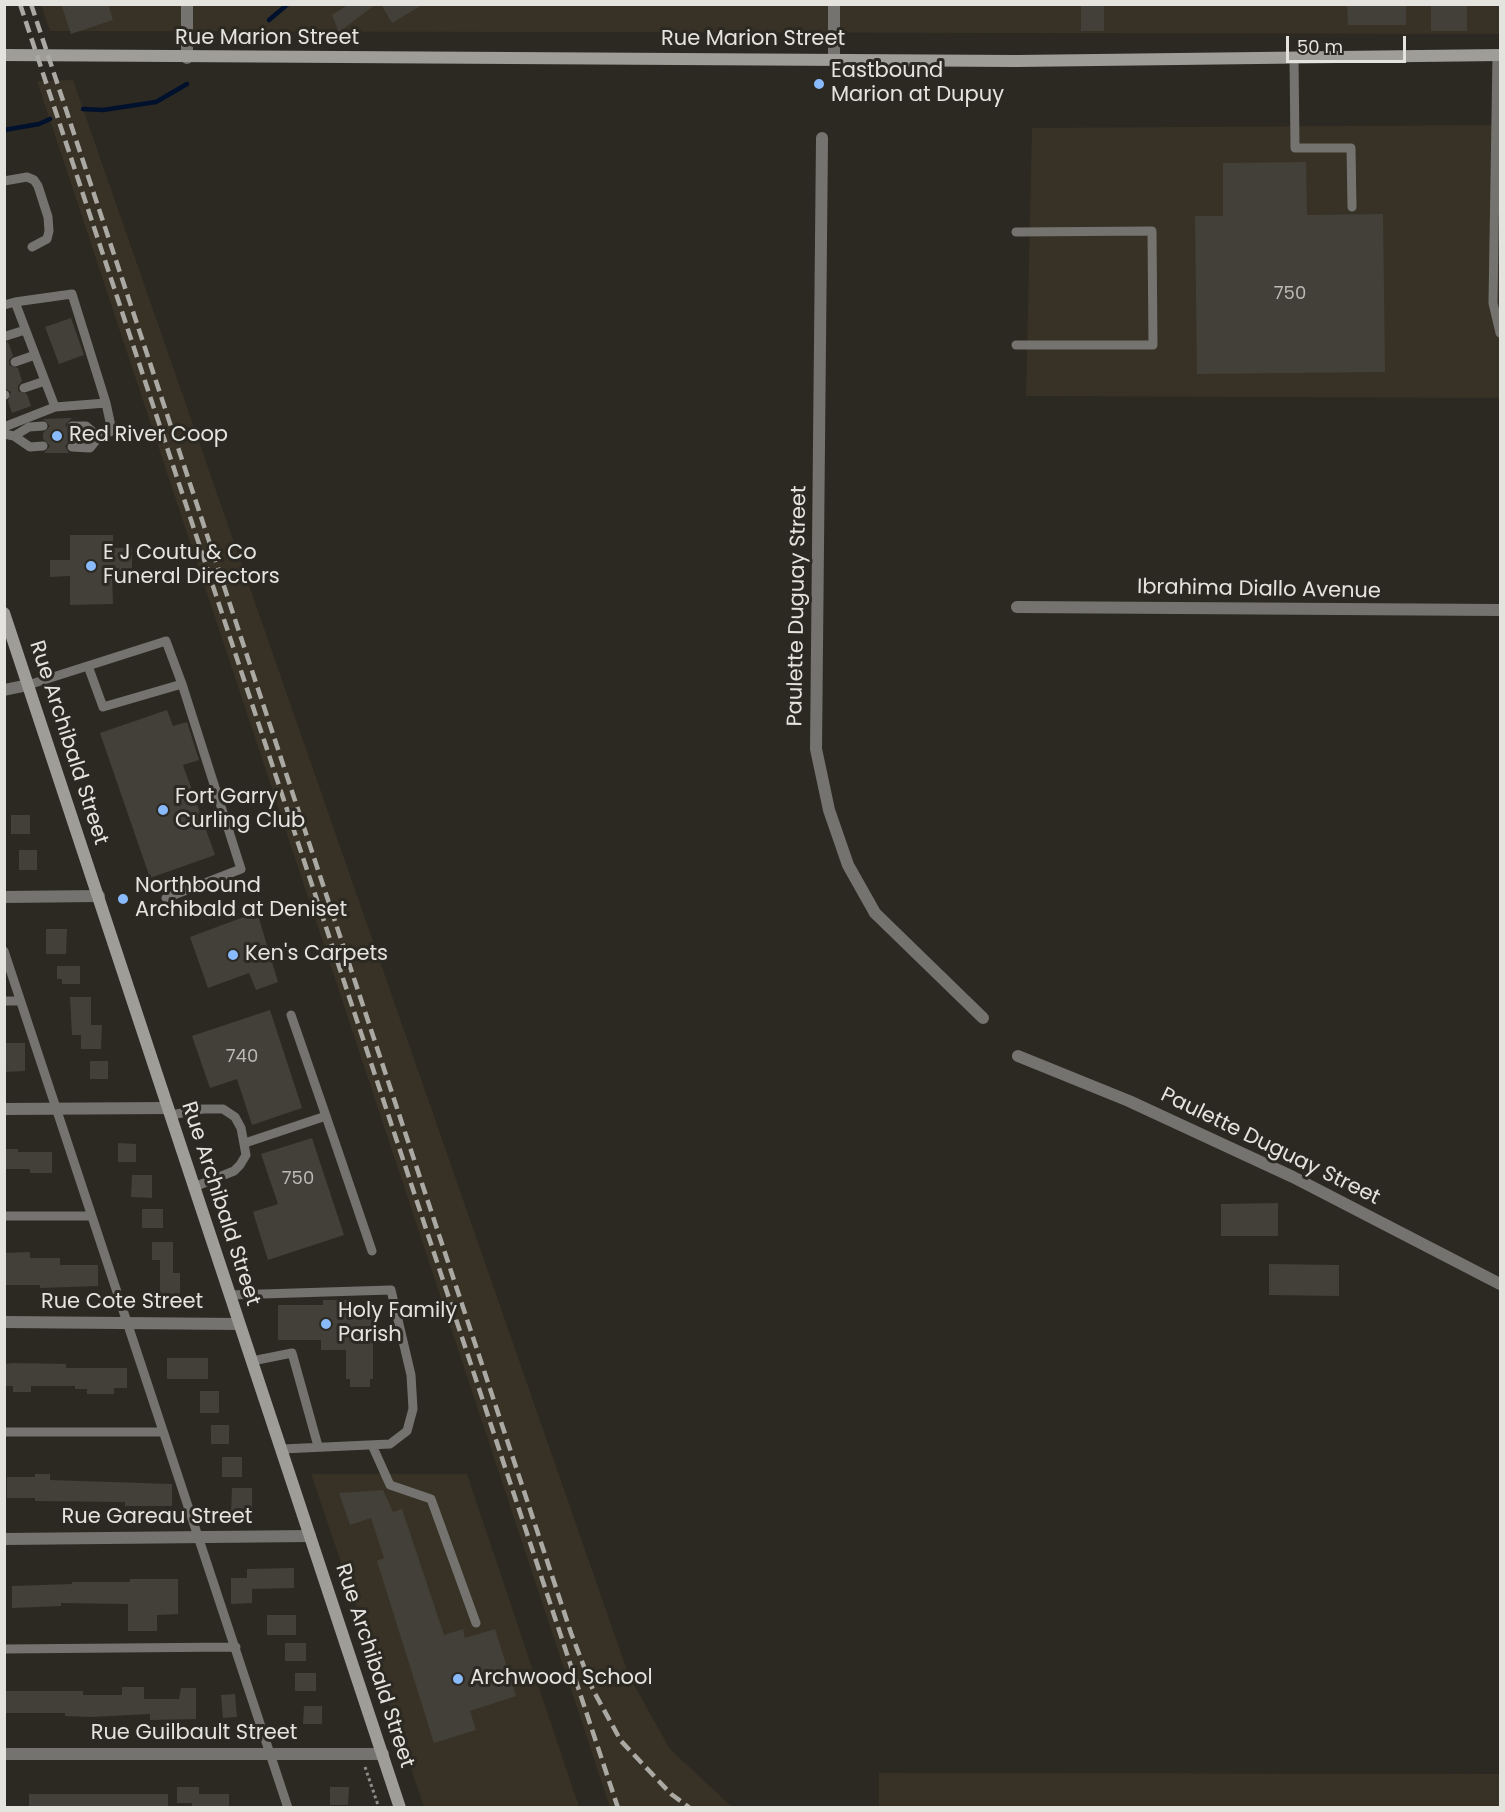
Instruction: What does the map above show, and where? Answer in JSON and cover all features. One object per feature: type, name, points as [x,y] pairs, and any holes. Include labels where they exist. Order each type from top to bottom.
[{"type":"main road","name":"Rue Marion Street","points":[[4,55],[187,58],[1016,61],[1499,55]]},
{"type":"main road","name":"Rue Archibald Street","points":[[4,613],[400,1808]]},
{"type":"street","points":[[187,58],[188,4]]},
{"type":"street","points":[[834,4],[834,60]]},
{"type":"street","name":"Paulette Duguay Street","points":[[822,138],[816,748],[829,810],[848,865],[874,913],[983,1018]]},
{"type":"street","name":"Ibrahima Diallo Avenue","points":[[1017,607],[1500,610]]},
{"type":"street","points":[[4,690],[28,686]]},
{"type":"street","points":[[4,897],[99,896]]},
{"type":"street","name":"Paulette Duguay Street","points":[[1018,1056],[1129,1101],[1293,1177],[1500,1284]]},
{"type":"street","points":[[4,1109],[169,1112]]},
{"type":"street","name":"Rue Cote Street","points":[[4,1322],[239,1324]]},
{"type":"street","name":"Rue Gareau Street","points":[[4,1539],[200,1539],[310,1536]]},
{"type":"street","name":"Rue Guilbault Street","points":[[4,1754],[382,1754]]},
{"type":"lane","points":[[1499,55],[1493,303],[1500,333]]},
{"type":"lane","points":[[1294,57],[1295,148],[1351,148],[1352,207]]},
{"type":"lane","points":[[4,181],[27,177],[34,180],[38,186],[48,217],[49,231],[46,239],[32,247]]},
{"type":"lane","points":[[1016,232],[1152,231],[1152,345],[1016,345]]},
{"type":"lane","points":[[4,305],[72,294],[106,403],[112,431],[99,436],[90,448],[72,447]]},
{"type":"lane","points":[[15,302],[55,407]]},
{"type":"lane","points":[[6,336],[25,330]]},
{"type":"lane","points":[[15,362],[35,355]]},
{"type":"lane","points":[[24,388],[45,381]]},
{"type":"lane","points":[[4,427],[55,407],[106,403]]},
{"type":"lane","points":[[9,435],[29,427],[43,426]]},
{"type":"lane","points":[[72,426],[86,426],[99,436]]},
{"type":"lane","points":[[9,435],[30,447],[43,446]]},
{"type":"lane","points":[[28,686],[166,641],[241,869],[166,898]]},
{"type":"lane","points":[[88,666],[103,707],[182,684]]},
{"type":"lane","points":[[4,951],[288,1808]]},
{"type":"lane","points":[[4,1001],[20,1001]]},
{"type":"lane","points":[[291,1015],[372,1251]]},
{"type":"lane","points":[[169,1112],[223,1109],[235,1117],[245,1143],[246,1155],[234,1171],[194,1187]]},
{"type":"lane","points":[[245,1143],[326,1116]]},
{"type":"lane","points":[[4,1216],[91,1216]]},
{"type":"lane","points":[[230,1295],[391,1290],[411,1375],[413,1409],[407,1431],[390,1444],[282,1449]]},
{"type":"lane","points":[[252,1361],[292,1353],[318,1446]]},
{"type":"lane","points":[[4,1432],[162,1432]]},
{"type":"lane","points":[[372,1445],[390,1485],[431,1500],[476,1623]]},
{"type":"lane","points":[[4,1649],[236,1647]]},
{"type":"path","points":[[361,1754],[379,1808]]},
{"type":"shaded area","points":[[1500,4],[1500,34],[50,31],[41,5]]},
{"type":"shaded area","points":[[73,80],[629,1676],[670,1749],[732,1807],[610,1807],[37,81]]},
{"type":"shaded area","points":[[1500,125],[1500,398],[1026,396],[1032,128]]},
{"type":"shaded area","name":"Archwood School","points":[[311,1474],[467,1474],[579,1807],[424,1807]]},
{"type":"shaded area","points":[[879,1773],[1500,1774],[1500,1807],[879,1807]]},
{"type":"building","points":[[61,4],[108,4],[113,20],[71,34]]},
{"type":"building","points":[[349,4],[376,4],[339,32],[332,15]]},
{"type":"building","points":[[381,4],[424,4],[392,23]]},
{"type":"building","points":[[1081,4],[1104,4],[1104,31],[1081,31]]},
{"type":"building","points":[[1347,4],[1406,4],[1406,25],[1348,25]]},
{"type":"building","points":[[1431,4],[1467,4],[1467,31],[1431,31]]},
{"type":"building","points":[[1306,162],[1307,215],[1383,214],[1385,372],[1197,374],[1195,216],[1223,216],[1223,163]]},
{"type":"building","points":[[71,318],[84,355],[59,364],[45,327]]},
{"type":"building","points":[[8,342],[13,356],[9,360],[9,365],[18,368],[22,381],[18,386],[18,391],[27,394],[31,406],[12,413],[8,401],[11,392],[4,388],[4,343]]},
{"type":"building","name":"Red River Coop","points":[[72,418],[65,425],[72,433],[72,440],[65,446],[69,453],[44,453],[50,446],[43,439],[43,433],[50,426],[43,419]]},
{"type":"building","name":"E J Coutu & Co Funeral Directors","points":[[70,535],[113,535],[113,548],[132,548],[132,573],[112,573],[113,604],[70,605],[70,576],[50,577],[50,560],[70,560]]},
{"type":"building","name":"Fort Garry Curling Club","points":[[167,710],[173,726],[187,722],[199,760],[183,765],[215,855],[150,878],[100,733]]},
{"type":"building","points":[[11,815],[30,815],[30,834],[11,834]]},
{"type":"building","points":[[19,850],[37,850],[37,870],[19,870]]},
{"type":"building","name":"Ken's Carpets","points":[[257,912],[278,982],[256,990],[249,973],[208,988],[190,937]]},
{"type":"building","points":[[46,929],[67,929],[66,954],[46,954]]},
{"type":"building","points":[[57,966],[80,966],[80,984],[62,984],[62,979],[57,979]]},
{"type":"building","points":[[70,997],[91,997],[91,1025],[102,1025],[101,1049],[81,1049],[81,1035],[72,1035]]},
{"type":"building","points":[[270,1010],[302,1108],[252,1125],[237,1079],[210,1088],[192,1036]]},
{"type":"building","points":[[4,1043],[25,1043],[25,1071],[4,1072]]},
{"type":"building","points":[[90,1061],[108,1061],[108,1079],[90,1079]]},
{"type":"building","points":[[312,1138],[344,1235],[268,1260],[253,1212],[278,1204],[261,1154]]},
{"type":"building","points":[[118,1143],[136,1144],[136,1162],[118,1162]]},
{"type":"building","points":[[4,1149],[18,1149],[18,1152],[52,1152],[52,1173],[30,1173],[30,1169],[4,1169]]},
{"type":"building","points":[[132,1175],[152,1175],[152,1198],[131,1197]]},
{"type":"building","points":[[1278,1203],[1278,1236],[1221,1236],[1221,1204]]},
{"type":"building","points":[[142,1209],[163,1209],[163,1228],[142,1228]]},
{"type":"building","points":[[152,1242],[173,1242],[173,1273],[180,1273],[180,1297],[160,1297],[160,1260],[152,1260]]},
{"type":"building","points":[[30,1252],[30,1258],[60,1258],[60,1265],[98,1265],[98,1286],[40,1288],[40,1285],[4,1285],[4,1253]]},
{"type":"building","points":[[1269,1264],[1339,1265],[1339,1296],[1269,1295]]},
{"type":"building","name":"Holy Family Parish","points":[[323,1300],[347,1300],[347,1307],[373,1307],[373,1379],[370,1379],[370,1387],[350,1387],[350,1379],[346,1379],[346,1350],[321,1350],[321,1340],[278,1340],[278,1305],[323,1305]]},
{"type":"building","points":[[167,1358],[208,1358],[208,1379],[167,1379]]},
{"type":"building","points":[[4,1364],[66,1364],[66,1368],[127,1368],[127,1388],[114,1388],[114,1394],[87,1394],[87,1389],[75,1389],[75,1386],[31,1386],[31,1392],[13,1392],[13,1386],[4,1386]]},
{"type":"building","points":[[200,1391],[219,1391],[219,1413],[200,1413]]},
{"type":"building","points":[[211,1425],[229,1425],[229,1444],[211,1444]]},
{"type":"building","points":[[222,1457],[242,1457],[242,1477],[222,1477]]},
{"type":"building","points":[[35,1474],[50,1474],[50,1480],[172,1484],[172,1506],[125,1506],[125,1502],[35,1501],[35,1498],[7,1498],[7,1477],[35,1477]]},
{"type":"building","points":[[232,1488],[252,1488],[252,1513],[231,1513]]},
{"type":"building","points":[[383,1490],[393,1512],[402,1509],[444,1635],[463,1629],[465,1638],[495,1629],[516,1696],[470,1711],[476,1730],[434,1743],[377,1561],[384,1558],[371,1518],[350,1525],[339,1493]]},
{"type":"building","points":[[294,1568],[294,1588],[252,1589],[252,1603],[231,1604],[231,1578],[247,1578],[247,1569]]},
{"type":"building","points":[[130,1579],[178,1579],[178,1614],[157,1615],[157,1631],[128,1631],[128,1604],[61,1603],[61,1606],[12,1608],[12,1586],[72,1584],[72,1582],[130,1582]]},
{"type":"building","points":[[267,1615],[296,1615],[296,1635],[267,1635]]},
{"type":"building","points":[[285,1643],[306,1643],[306,1661],[285,1661]]},
{"type":"building","points":[[295,1673],[316,1673],[316,1691],[295,1691]]},
{"type":"building","points":[[122,1687],[144,1687],[144,1699],[179,1699],[181,1688],[196,1688],[196,1719],[150,1720],[150,1714],[91,1717],[65,1716],[65,1713],[6,1713],[6,1691],[83,1691],[83,1695],[122,1695]]},
{"type":"building","points":[[235,1694],[237,1717],[223,1718],[221,1695]]},
{"type":"building","points":[[304,1706],[322,1706],[322,1724],[303,1724]]},
{"type":"building","points":[[177,1787],[199,1787],[199,1794],[229,1794],[229,1808],[192,1808],[192,1803],[177,1803]]},
{"type":"building","points":[[330,1787],[349,1787],[348,1805],[330,1805]]},
{"type":"building","points":[[29,1794],[168,1794],[168,1808],[29,1808]]},
{"type":"waterway","points":[[269,20],[288,4]]},
{"type":"waterway","points":[[83,109],[103,110],[156,102],[187,84]]},
{"type":"waterway","points":[[4,130],[39,124],[50,119]]},
{"type":"railway","points":[[20,4],[618,1808]]},
{"type":"railway","points":[[31,4],[571,1633],[593,1690],[621,1741],[671,1794],[690,1808]]},
{"type":"place","name":"Eastbound Marion at Dupuy","points":[[819,84]]},
{"type":"place","name":"Red River Coop","points":[[57,436]]},
{"type":"place","name":"E J Coutu & Co Funeral Directors","points":[[91,566]]},
{"type":"place","name":"Fort Garry Curling Club","points":[[163,810]]},
{"type":"place","name":"Northbound Archibald at Deniset","points":[[123,899]]},
{"type":"place","name":"Ken's Carpets","points":[[233,955]]},
{"type":"place","name":"Holy Family Parish","points":[[326,1324]]},
{"type":"place","name":"Archwood School","points":[[458,1679]]}]
